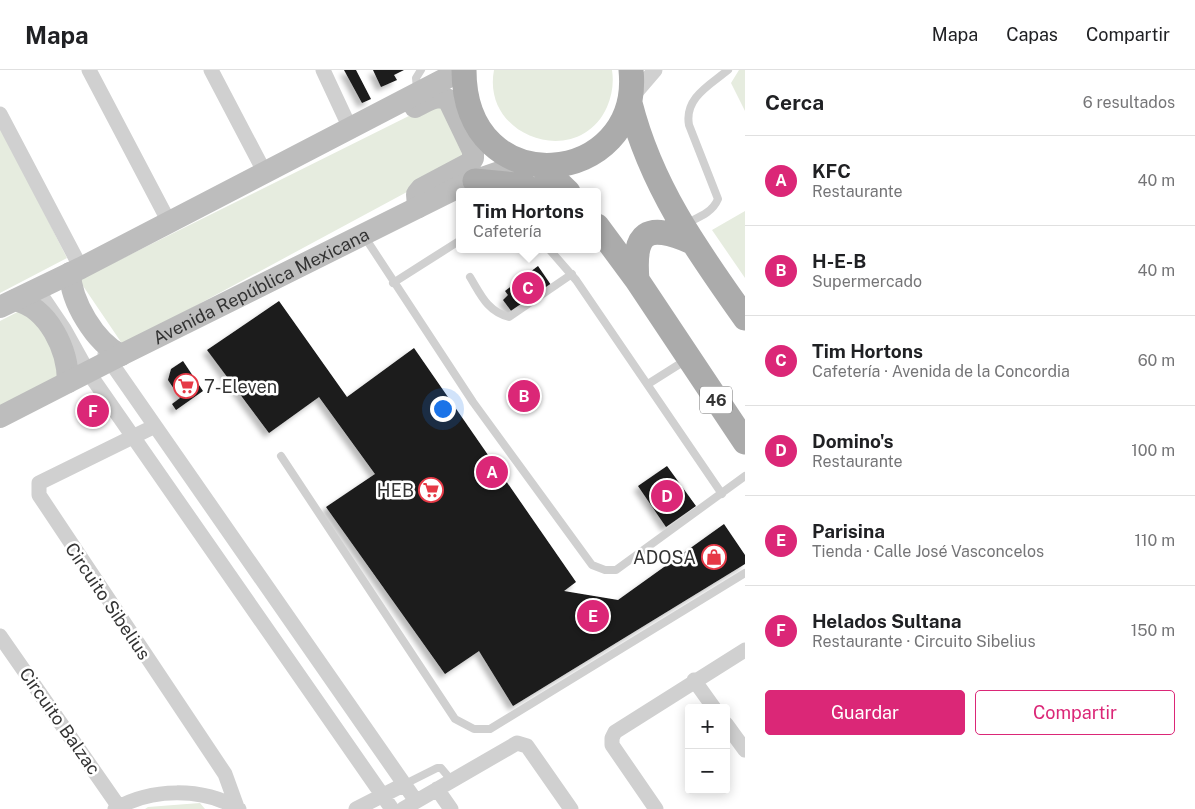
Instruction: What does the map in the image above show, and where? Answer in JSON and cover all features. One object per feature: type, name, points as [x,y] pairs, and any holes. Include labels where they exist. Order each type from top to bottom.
[{"type":"main road","points":[[7,304],[463,70],[464,92],[470,114],[480,131],[493,145],[508,156],[533,164],[560,165],[579,160],[596,151],[611,138],[623,121],[630,100],[631,70]]},
{"type":"main road","points":[[370,117],[378,121],[389,119],[438,96],[444,97],[448,101],[473,151],[473,158],[470,164],[421,189],[417,194],[418,208]]},
{"type":"main road","points":[[630,100],[644,149],[686,234],[745,318]]},
{"type":"main road","points":[[533,164],[563,188]]},
{"type":"main road","name":"Avenida República Mexicana","points":[[460,188],[475,181],[533,164]]},
{"type":"main road","points":[[475,181],[516,184],[528,188]]},
{"type":"main road","name":"Avenida República Mexicana","points":[[0,417],[363,234],[456,190]]},
{"type":"main road","name":"46","points":[[601,231],[637,280],[745,442]]},
{"type":"main road","points":[[637,280],[636,253],[642,239],[649,234],[664,232],[686,234]]},
{"type":"main road","points":[[70,273],[70,284],[88,320],[116,358]]},
{"type":"main road","points":[[7,304],[32,306],[54,333],[68,364],[68,382]]},
{"type":"street","points":[[89,70],[169,222]]},
{"type":"street","points":[[211,70],[264,173]]},
{"type":"street","points":[[323,70],[350,128]]},
{"type":"street","points":[[630,100],[654,70]]},
{"type":"street","points":[[0,114],[70,273]]},
{"type":"street","points":[[37,289],[64,329],[88,372],[392,809]]},
{"type":"street","points":[[116,358],[155,426],[416,801]]},
{"type":"street","name":"Circuito Sibelius","points":[[155,426],[39,483],[39,495],[224,774],[238,808]]},
{"type":"street","name":"Circuito Balzac","points":[[0,636],[117,808]]},
{"type":"street","points":[[656,809],[612,745],[612,738],[615,732],[694,680],[745,650]]},
{"type":"street","points":[[694,680],[711,704]]},
{"type":"street","points":[[730,729],[745,750]]},
{"type":"street","points":[[403,809],[512,745],[522,744],[527,746],[571,809]]},
{"type":"street","points":[[356,809],[405,784]]},
{"type":"street","points":[[437,789],[451,809]]},
{"type":"street","points":[[117,808],[145,795],[172,793],[211,797],[238,808]]},
{"type":"lane","points":[[417,92],[416,78],[421,70]]},
{"type":"lane","points":[[686,234],[715,207],[718,199],[688,125],[689,107],[692,100],[728,70]]},
{"type":"lane","points":[[363,234],[393,283],[473,402],[592,565],[605,570],[616,570],[745,476]]},
{"type":"lane","points":[[393,283],[456,242]]},
{"type":"lane","points":[[553,253],[572,274],[722,494]]},
{"type":"lane","points":[[470,277],[487,304],[497,314],[509,317],[572,274]]},
{"type":"lane","points":[[648,384],[688,359]]},
{"type":"lane","points":[[281,456],[455,719],[474,729],[490,729],[745,573]]},
{"type":"lane","points":[[405,784],[437,768],[441,768],[452,780]]},
{"type":"shaded area","points":[[494,70],[612,70],[613,80],[607,107],[594,126],[576,137],[556,141],[535,138],[517,128],[502,113],[494,94]]},
{"type":"shaded area","points":[[739,70],[745,70],[745,111],[731,83]]},
{"type":"shaded area","points":[[443,99],[470,158],[123,345],[79,280]]},
{"type":"shaded area","points":[[0,126],[67,258],[0,293]]},
{"type":"shaded area","points":[[745,211],[745,278],[712,230]]},
{"type":"shaded area","points":[[29,306],[71,370],[0,407],[0,321]]},
{"type":"shaded area","points":[[200,803],[205,809],[145,809],[148,807]]},
{"type":"building","points":[[344,70],[356,70],[371,99],[362,103]]},
{"type":"building","points":[[373,70],[404,70],[394,75],[397,80],[381,87]]},
{"type":"building","points":[[538,266],[551,285],[512,312],[503,300],[508,295],[505,291]]},
{"type":"building","name":"HEB","points":[[279,301],[347,397],[414,348],[576,582],[564,591],[618,600],[724,524],[745,555],[745,564],[513,706],[479,651],[445,674],[326,507],[375,474],[319,397],[269,433],[207,350]]},
{"type":"building","name":"7-Eleven","points":[[183,361],[203,391],[176,410],[172,404],[180,398],[168,380],[171,369]]},
{"type":"building","points":[[667,466],[696,506],[666,527],[638,486]]},
{"type":"place","name":"Tim Hortons","points":[[528,288]]},
{"type":"place","name":"7-Eleven","points":[[186,386]]},
{"type":"place","name":"H-E-B","points":[[524,396]]},
{"type":"place","name":"Helados Sultana","points":[[93,411]]},
{"type":"place","name":"KFC","points":[[492,472]]},
{"type":"place","name":"HEB","points":[[431,490]]},
{"type":"place","name":"Domino's","points":[[667,496]]},
{"type":"place","name":"ADOSA","points":[[714,557]]},
{"type":"place","name":"Parisina","points":[[593,616]]}]
